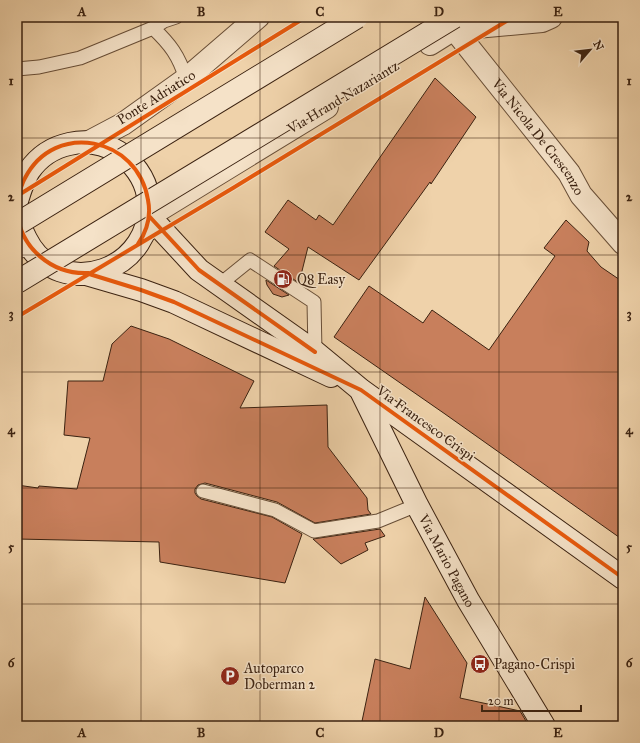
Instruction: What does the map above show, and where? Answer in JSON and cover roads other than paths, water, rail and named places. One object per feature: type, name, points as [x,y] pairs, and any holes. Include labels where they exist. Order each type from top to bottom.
[{"type":"main road","points":[[89,142],[123,124],[186,79],[258,17]]},
{"type":"main road","points":[[17,216],[357,17]]},
{"type":"main road","name":"Via Hrand Nazariantz","points":[[149,216],[454,23],[542,20],[551,17]]},
{"type":"main road","points":[[17,282],[454,23]]},
{"type":"main road","name":"Via Nicola De Crescenzo","points":[[454,23],[569,173],[581,195],[623,243]]},
{"type":"main road","points":[[89,142],[99,144],[115,151],[133,165],[139,173],[147,193],[149,216],[144,233],[129,255],[106,270],[86,274],[67,272],[52,266],[25,251],[17,216],[24,179],[39,159],[46,154],[60,146],[89,142]]},
{"type":"main road","points":[[17,163],[46,154]]},
{"type":"main road","name":"Via Francesco Crispi","points":[[149,216],[199,270],[315,352],[361,390],[623,578]]},
{"type":"main road","name":"Via Francesco Crispi","points":[[86,274],[141,290],[174,302],[361,390]]},
{"type":"main road","name":"Via Mario Pagano","points":[[361,390],[416,506],[468,600],[544,726]]},
{"type":"lane","points":[[17,69],[39,67],[80,58],[176,17]]},
{"type":"lane","points":[[153,28],[174,50],[181,62],[186,79]]},
{"type":"lane","points":[[219,285],[250,260],[314,302],[315,352]]},
{"type":"lane","points":[[203,491],[275,510],[314,531],[378,521],[416,506]]},
{"type":"place","name":"Q8 Easy","points":[[283,279]]},
{"type":"place","name":"Pagano-Crispi","points":[[480,664]]},
{"type":"place","name":"Autoparco Doberman 2","points":[[230,676]]}]
